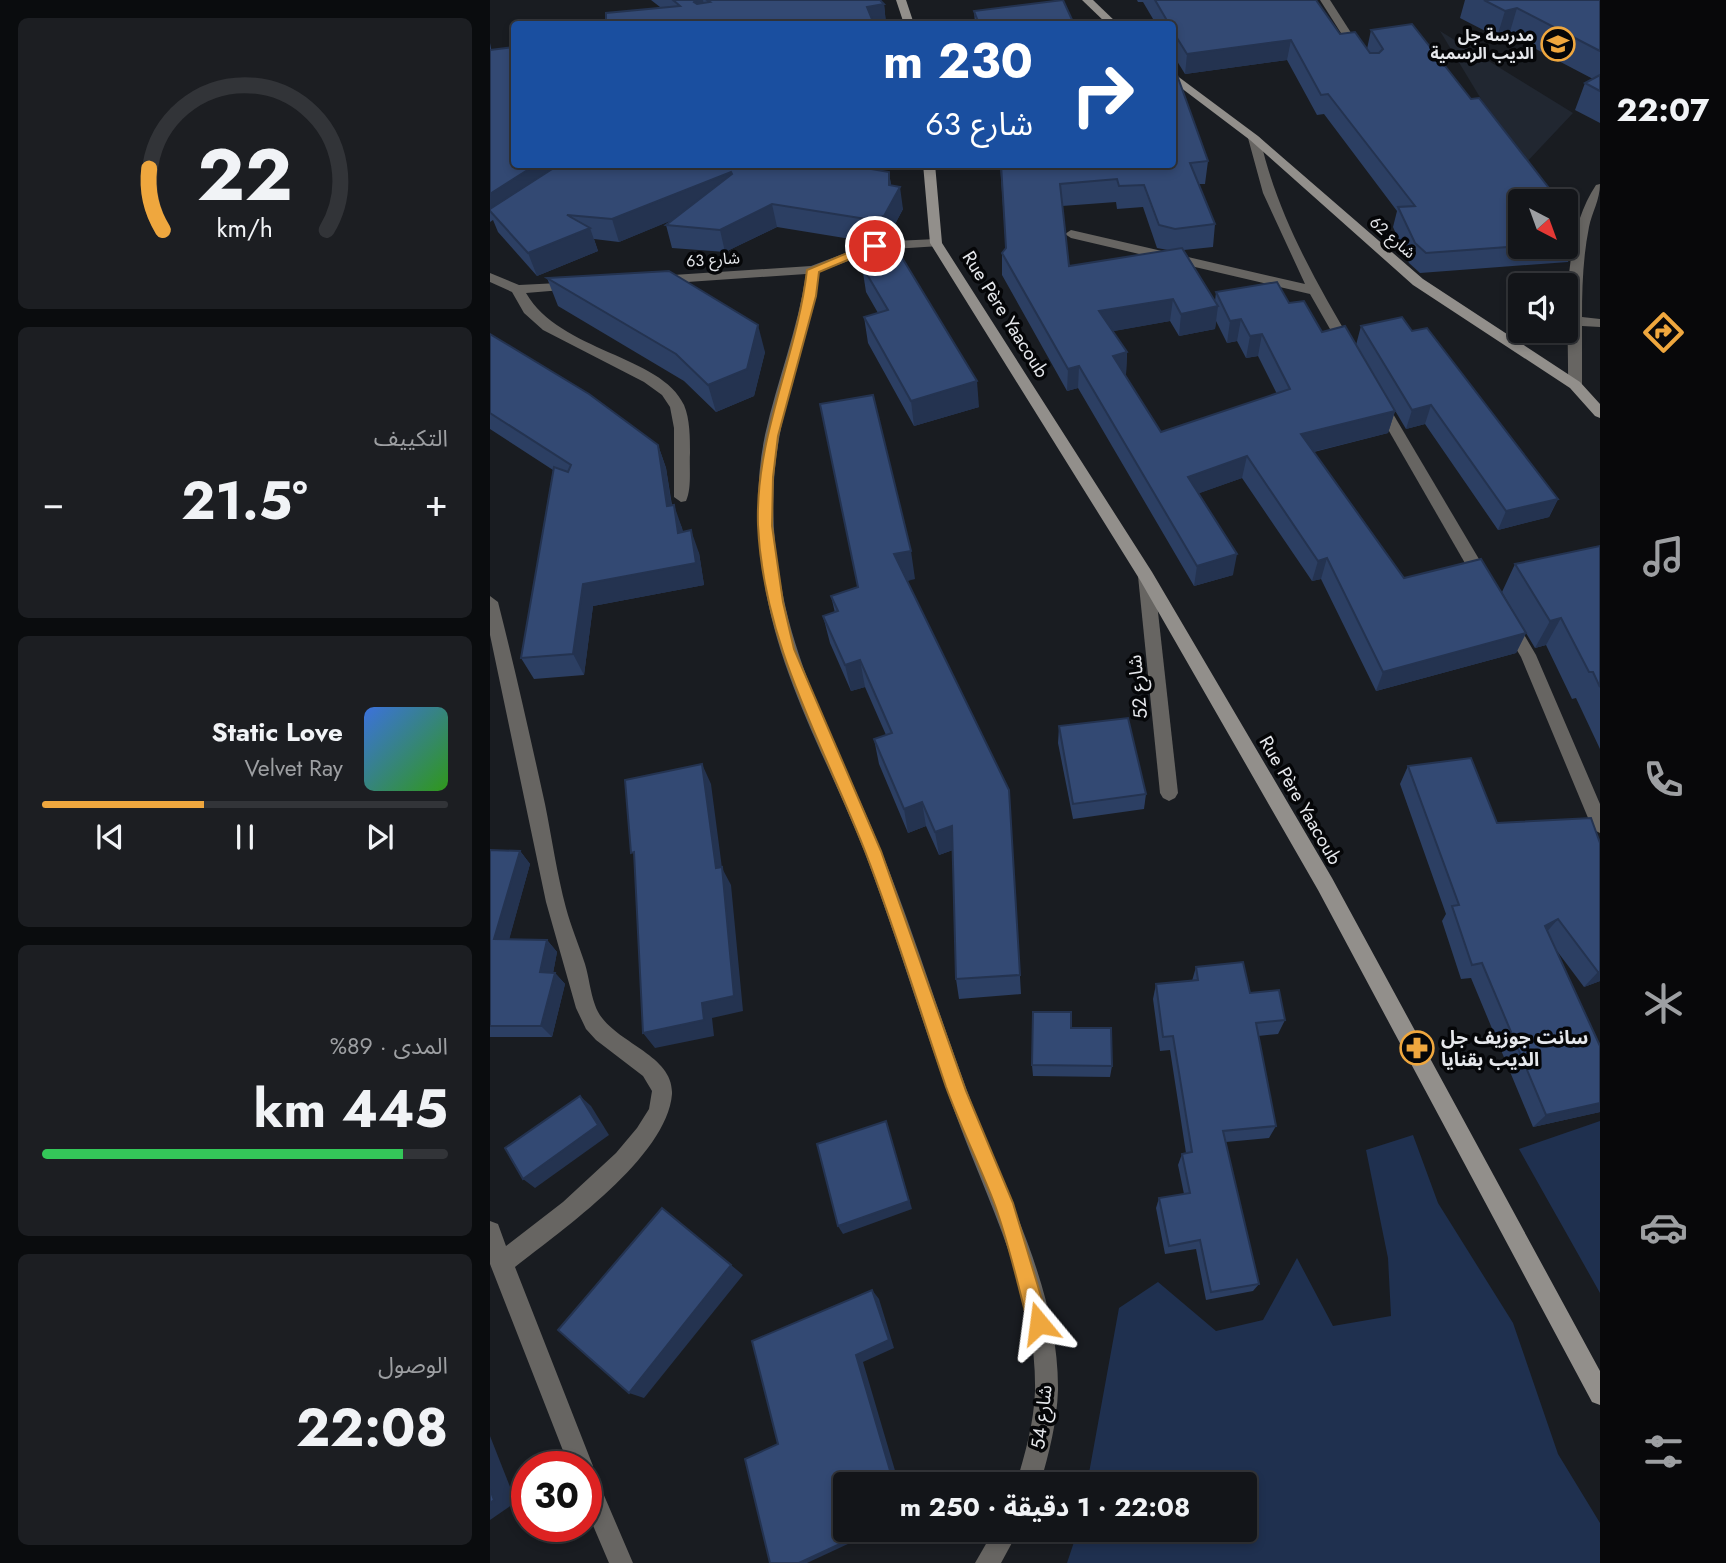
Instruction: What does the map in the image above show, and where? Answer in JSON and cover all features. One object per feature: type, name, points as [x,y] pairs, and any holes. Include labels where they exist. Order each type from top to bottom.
[{"type":"street","points":[[901,0],[908,21]]},
{"type":"street","points":[[1087,0],[1110,21]]},
{"type":"street","points":[[1325,0],[1370,69]]},
{"type":"street","name":"شارع 62","points":[[1176,78],[1254,138],[1418,282],[1575,385],[1600,413]]},
{"type":"street","points":[[1254,138],[1267,193],[1315,291],[1355,360]]},
{"type":"street","points":[[929,168],[936,243]]},
{"type":"street","points":[[1578,308],[1586,207],[1600,188]]},
{"type":"street","points":[[1071,234],[1315,291]]},
{"type":"street","name":"شارع 63","points":[[641,281],[813,270],[875,246],[936,243]]},
{"type":"street","name":"Rue Père Yaacoub","points":[[936,243],[1146,576],[1325,884],[1600,1394]]},
{"type":"street","name":"شارع 54","points":[[813,270],[810,296],[772,436],[766,477],[765,526],[776,602],[787,649],[873,851],[957,1091],[1004,1203],[1039,1323],[1046,1380],[1039,1448],[1032,1472]]},
{"type":"street","points":[[490,276],[517,289],[590,284]]},
{"type":"street","points":[[517,289],[522,306],[548,327],[650,381],[671,396],[680,418],[681,497]]},
{"type":"street","points":[[1578,321],[1600,323]]},
{"type":"street","points":[[1575,385],[1576,343]]},
{"type":"street","points":[[1375,395],[1528,655],[1600,825]]},
{"type":"street","name":"شارع 52","points":[[1146,576],[1169,793]]},
{"type":"street","points":[[490,602],[519,719],[555,903],[587,1012],[603,1035],[656,1073],[663,1091],[659,1109],[648,1133],[625,1160],[574,1207],[501,1265]]},
{"type":"street","points":[[490,1232],[575,1451]]},
{"type":"street","points":[[602,1518],[621,1563]]},
{"type":"street","points":[[988,1563],[1000,1542]]},
{"type":"shaded area","points":[[1440,31],[1573,113],[1522,167]]},
{"type":"shaded area","points":[[1600,1121],[1600,1293],[1519,1149]]},
{"type":"shaded area","points":[[1413,1135],[1438,1203],[1513,1323],[1558,1454],[1600,1523],[1600,1563],[1067,1563],[1074,1542],[1257,1542],[1257,1472],[1089,1472],[1119,1308],[1158,1282],[1216,1331],[1263,1320],[1297,1258],[1333,1326],[1391,1316],[1388,1258],[1366,1150]]},
{"type":"building","points":[[673,0],[696,0],[694,2],[697,4],[710,2],[707,0],[880,0],[884,4],[867,7],[873,21],[606,21],[606,13],[680,6]]},
{"type":"building","points":[[1063,0],[1073,21],[978,21],[974,11]]},
{"type":"building","points":[[1155,0],[1316,0],[1340,34],[1355,32],[1370,53],[1379,53],[1383,49],[1371,30],[1412,24],[1471,99],[1479,98],[1550,189],[1508,189],[1508,247],[1426,253],[1415,243],[1398,207],[1415,206],[1328,94],[1321,95],[1291,40],[1187,54],[1176,36],[1176,21],[1167,21]]},
{"type":"building","points":[[1484,0],[1600,0],[1600,51],[1517,8],[1505,11]]},
{"type":"building","points":[[511,47],[511,168],[531,168],[490,194],[490,50]]},
{"type":"building","points":[[1176,72],[1208,161],[1190,163],[1215,224],[1175,229],[1159,225],[1144,185],[1119,186],[1117,179],[1060,184],[1069,266],[1182,248],[1218,306],[1181,314],[1173,299],[1099,311],[1127,352],[1113,356],[1161,432],[1290,389],[1262,334],[1250,336],[1241,319],[1230,321],[1216,292],[1277,282],[1289,303],[1304,301],[1322,332],[1345,326],[1395,411],[1301,434],[1404,578],[1481,559],[1526,633],[1383,672],[1327,558],[1318,561],[1247,456],[1188,477],[1237,554],[1197,566],[1079,366],[1068,369],[1002,253],[1006,248],[1001,168],[1176,168]]},
{"type":"building","points":[[1600,75],[1600,91],[1585,83]]},
{"type":"building","points":[[554,168],[866,168],[889,172],[889,185],[900,187],[884,216],[866,219],[772,204],[720,230],[666,225],[732,174],[731,172],[612,219],[567,215],[590,228],[528,253],[490,209]]},
{"type":"building","points":[[901,256],[977,381],[911,401],[864,317],[888,310],[862,266]]},
{"type":"building","points":[[669,271],[758,325],[747,369],[708,385],[676,354],[547,278]]},
{"type":"building","points":[[1402,317],[1412,331],[1427,328],[1558,499],[1506,511],[1431,405],[1412,410],[1361,326]]},
{"type":"building","points":[[490,334],[589,394],[658,445],[667,506],[674,505],[678,533],[691,530],[696,563],[583,584],[573,654],[521,658],[554,467],[568,472],[571,465],[490,413]]},
{"type":"building","points":[[873,395],[911,551],[894,554],[1009,790],[1020,975],[956,979],[952,826],[935,832],[922,802],[904,809],[874,739],[892,733],[860,660],[845,665],[823,616],[838,611],[831,596],[858,587],[820,404]]},
{"type":"building","points":[[1600,546],[1600,687],[1593,672],[1589,672],[1561,618],[1550,621],[1515,564]]},
{"type":"building","points":[[1128,718],[1146,794],[1073,804],[1059,726]]},
{"type":"building","points":[[1471,758],[1497,823],[1591,818],[1600,843],[1600,972],[1558,919],[1545,926],[1600,1046],[1600,1103],[1546,1115],[1482,963],[1472,965],[1452,906],[1459,905],[1408,766]]},
{"type":"building","points":[[702,764],[716,868],[722,867],[734,996],[702,1003],[704,1020],[643,1033],[634,852],[631,853],[625,780]]},
{"type":"building","points":[[490,850],[520,851],[494,939],[547,940],[540,972],[555,973],[541,1026],[490,1026]]},
{"type":"building","points":[[1243,962],[1250,993],[1279,990],[1285,1020],[1256,1023],[1276,1126],[1223,1131],[1259,1284],[1211,1292],[1200,1240],[1169,1246],[1159,1198],[1190,1193],[1182,1154],[1192,1152],[1173,1036],[1163,1037],[1156,984],[1198,980],[1196,967]]},
{"type":"building","points":[[1033,1012],[1071,1012],[1071,1028],[1111,1028],[1112,1066],[1032,1065]]},
{"type":"building","points":[[580,1096],[598,1125],[523,1179],[505,1148]]},
{"type":"building","points":[[886,1121],[909,1201],[838,1226],[817,1144]]},
{"type":"building","points":[[662,1208],[731,1265],[629,1393],[558,1330]]},
{"type":"building","points":[[872,1290],[889,1340],[856,1355],[890,1472],[833,1472],[833,1542],[844,1542],[799,1563],[770,1563],[745,1459],[778,1444],[752,1341]]},
{"type":"place","name":"مدرسة جل الديب الرسمية","points":[[1558,44]]},
{"type":"place","name":"سانت جوزيف جل الديب بقنايا","points":[[1417,1048]]},
{"type":"route","points":[[875,246],[813,270],[810,296],[772,436],[766,477],[765,526],[776,602],[787,649],[873,851],[957,1091],[1004,1203],[1039,1323]]}]
